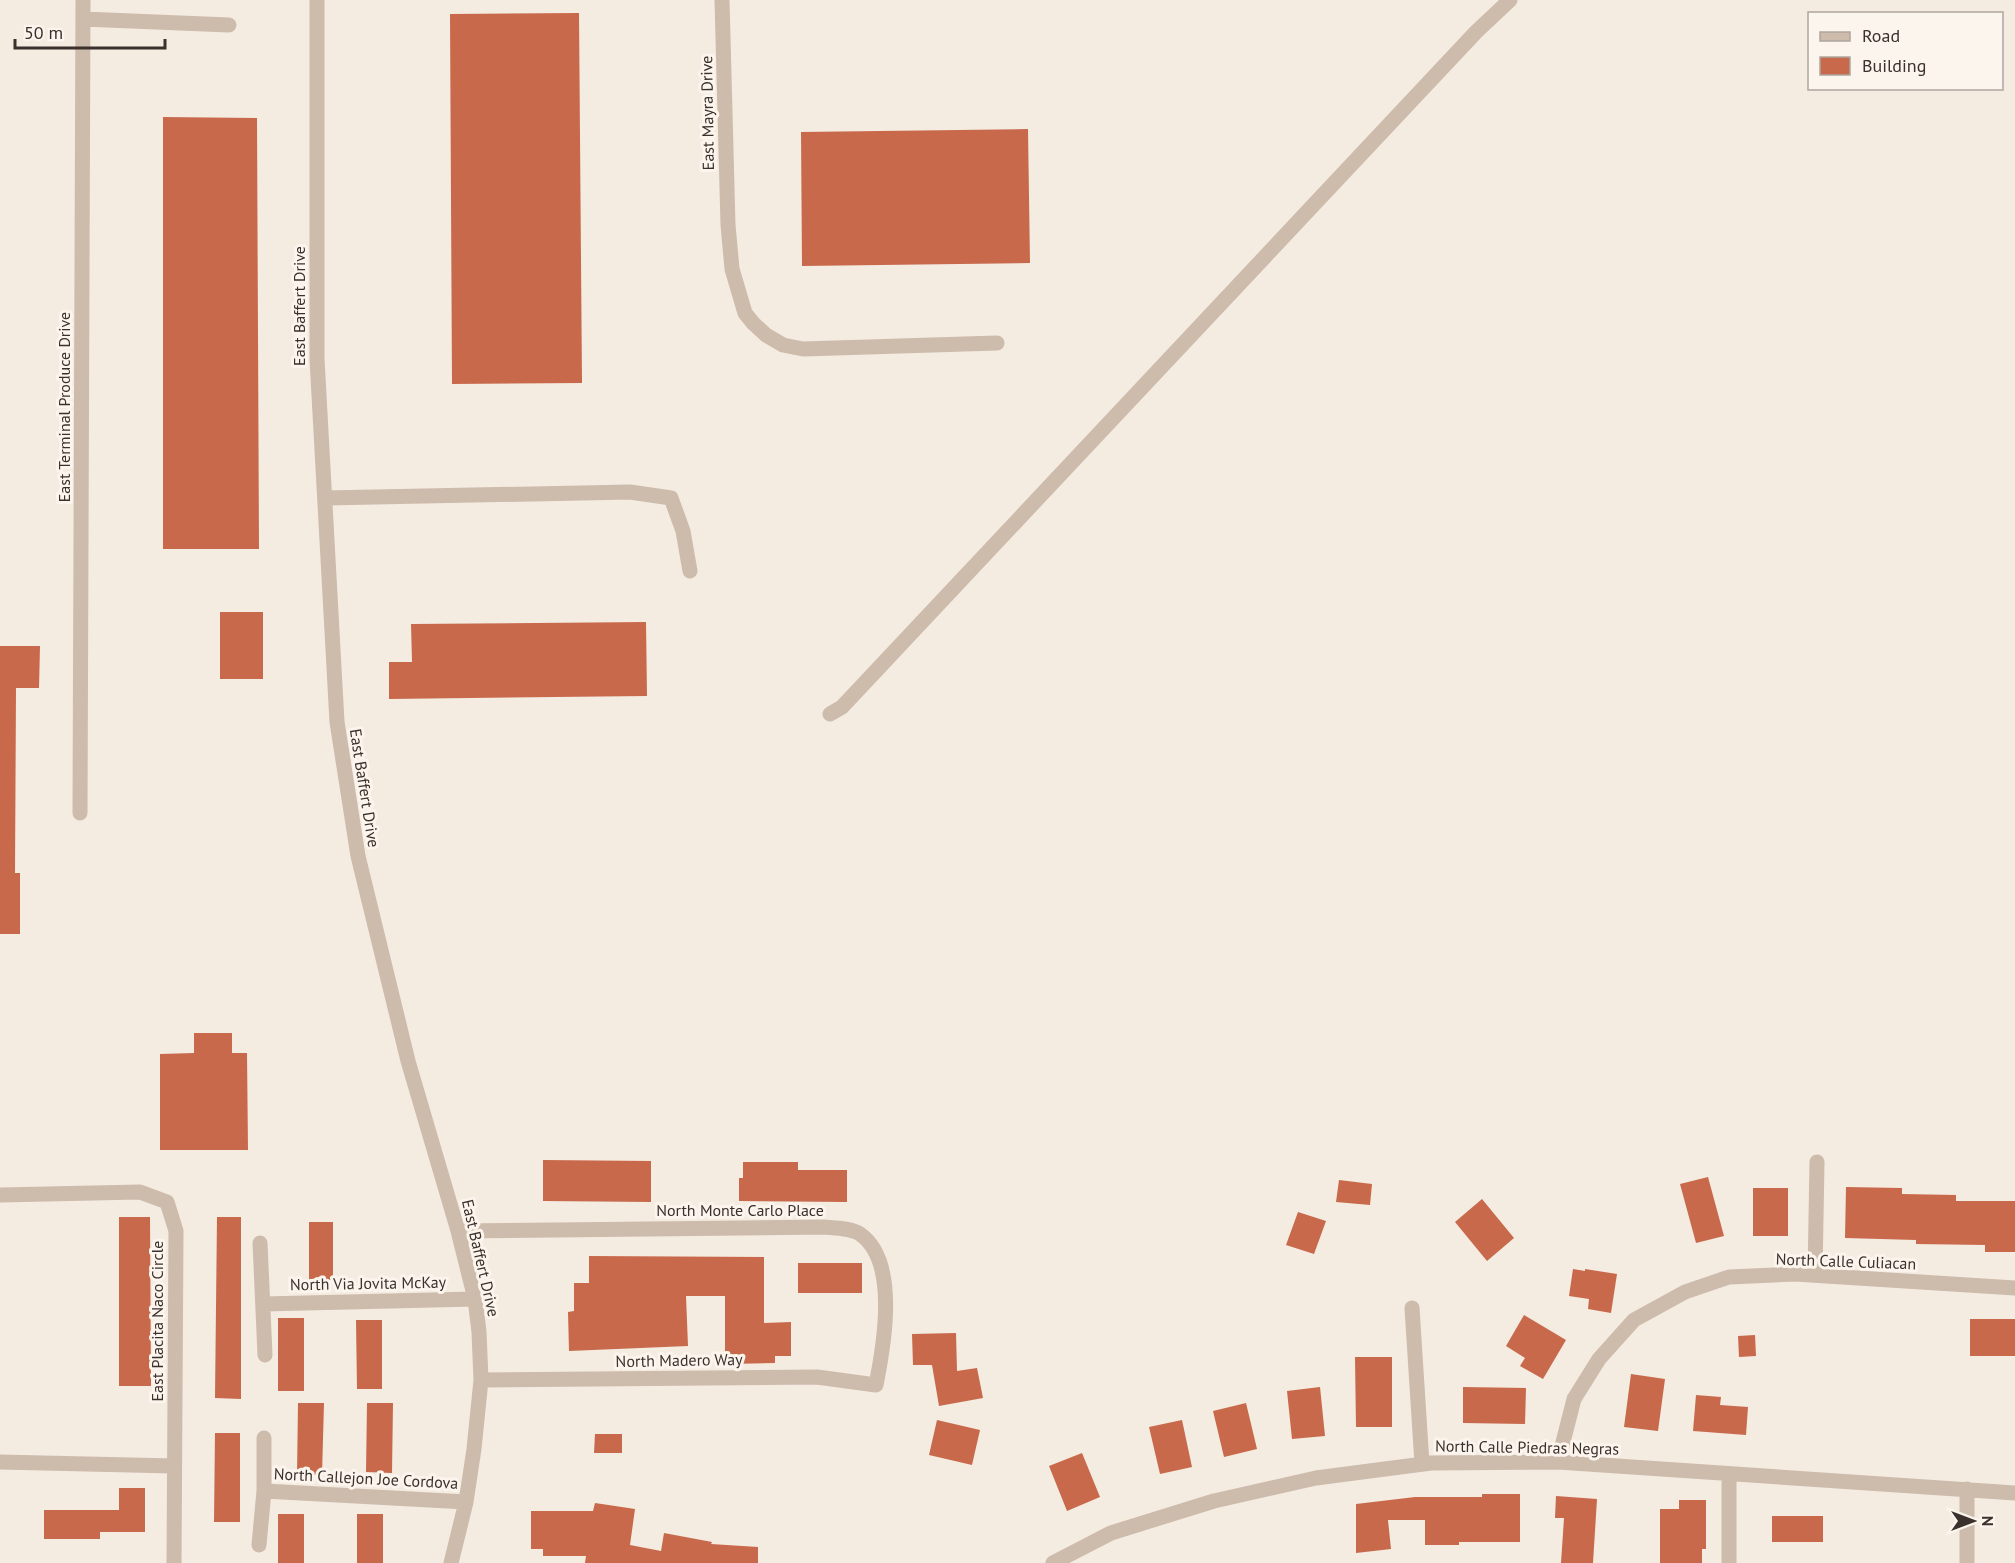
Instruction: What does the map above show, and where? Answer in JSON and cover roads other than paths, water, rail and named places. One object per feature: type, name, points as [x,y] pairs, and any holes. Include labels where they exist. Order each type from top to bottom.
[{"type":"street","name":"East Terminal Produce Drive","points":[[80,813],[83,0]]},
{"type":"street","name":"East Baffert Drive","points":[[317,0],[317,359],[337,722],[358,856],[408,1061],[458,1231],[474,1299],[479,1332],[481,1380],[466,1502],[454,1562]]},
{"type":"street","name":"East Mayra Drive","points":[[722,0],[728,225],[732,269],[745,313],[753,323],[766,335],[783,345],[803,349],[998,343]]},
{"type":"street","points":[[830,714],[842,706],[1476,32],[1510,0]]},
{"type":"street","points":[[83,19],[229,24]]},
{"type":"street","points":[[325,498],[630,492],[671,498],[683,531],[690,571]]},
{"type":"street","points":[[1815,1275],[1817,1162]]},
{"type":"street","name":"East Placita Naco Circle","points":[[0,1195],[140,1191],[167,1202],[176,1231],[174,1563]]},
{"type":"street","name":"North Monte Carlo Place","points":[[458,1231],[824,1227],[858,1233],[873,1245],[881,1262],[885,1285],[884,1348],[876,1385]]},
{"type":"street","points":[[260,1243],[265,1355]]},
{"type":"street","name":"North Calle Culiacan","points":[[1558,1462],[1574,1399],[1599,1359],[1634,1320],[1685,1292],[1729,1277],[1795,1274],[2015,1288]]},
{"type":"street","name":"North Via Jovita McKay","points":[[263,1304],[474,1299]]},
{"type":"street","points":[[1412,1308],[1422,1464]]},
{"type":"street","name":"North Madero Way","points":[[481,1380],[817,1377],[876,1385]]},
{"type":"street","points":[[259,1545],[264,1491],[264,1438]]},
{"type":"street","points":[[0,1462],[174,1466]]},
{"type":"street","name":"North Calle Piedras Negras","points":[[1053,1563],[1111,1533],[1214,1501],[1316,1478],[1422,1464],[1558,1462],[2015,1493]]},
{"type":"street","points":[[1729,1474],[1729,1563]]},
{"type":"street","points":[[1967,1489],[1967,1563]]},
{"type":"street","name":"North Callejon Joe Cordova","points":[[264,1491],[466,1502]]}]
